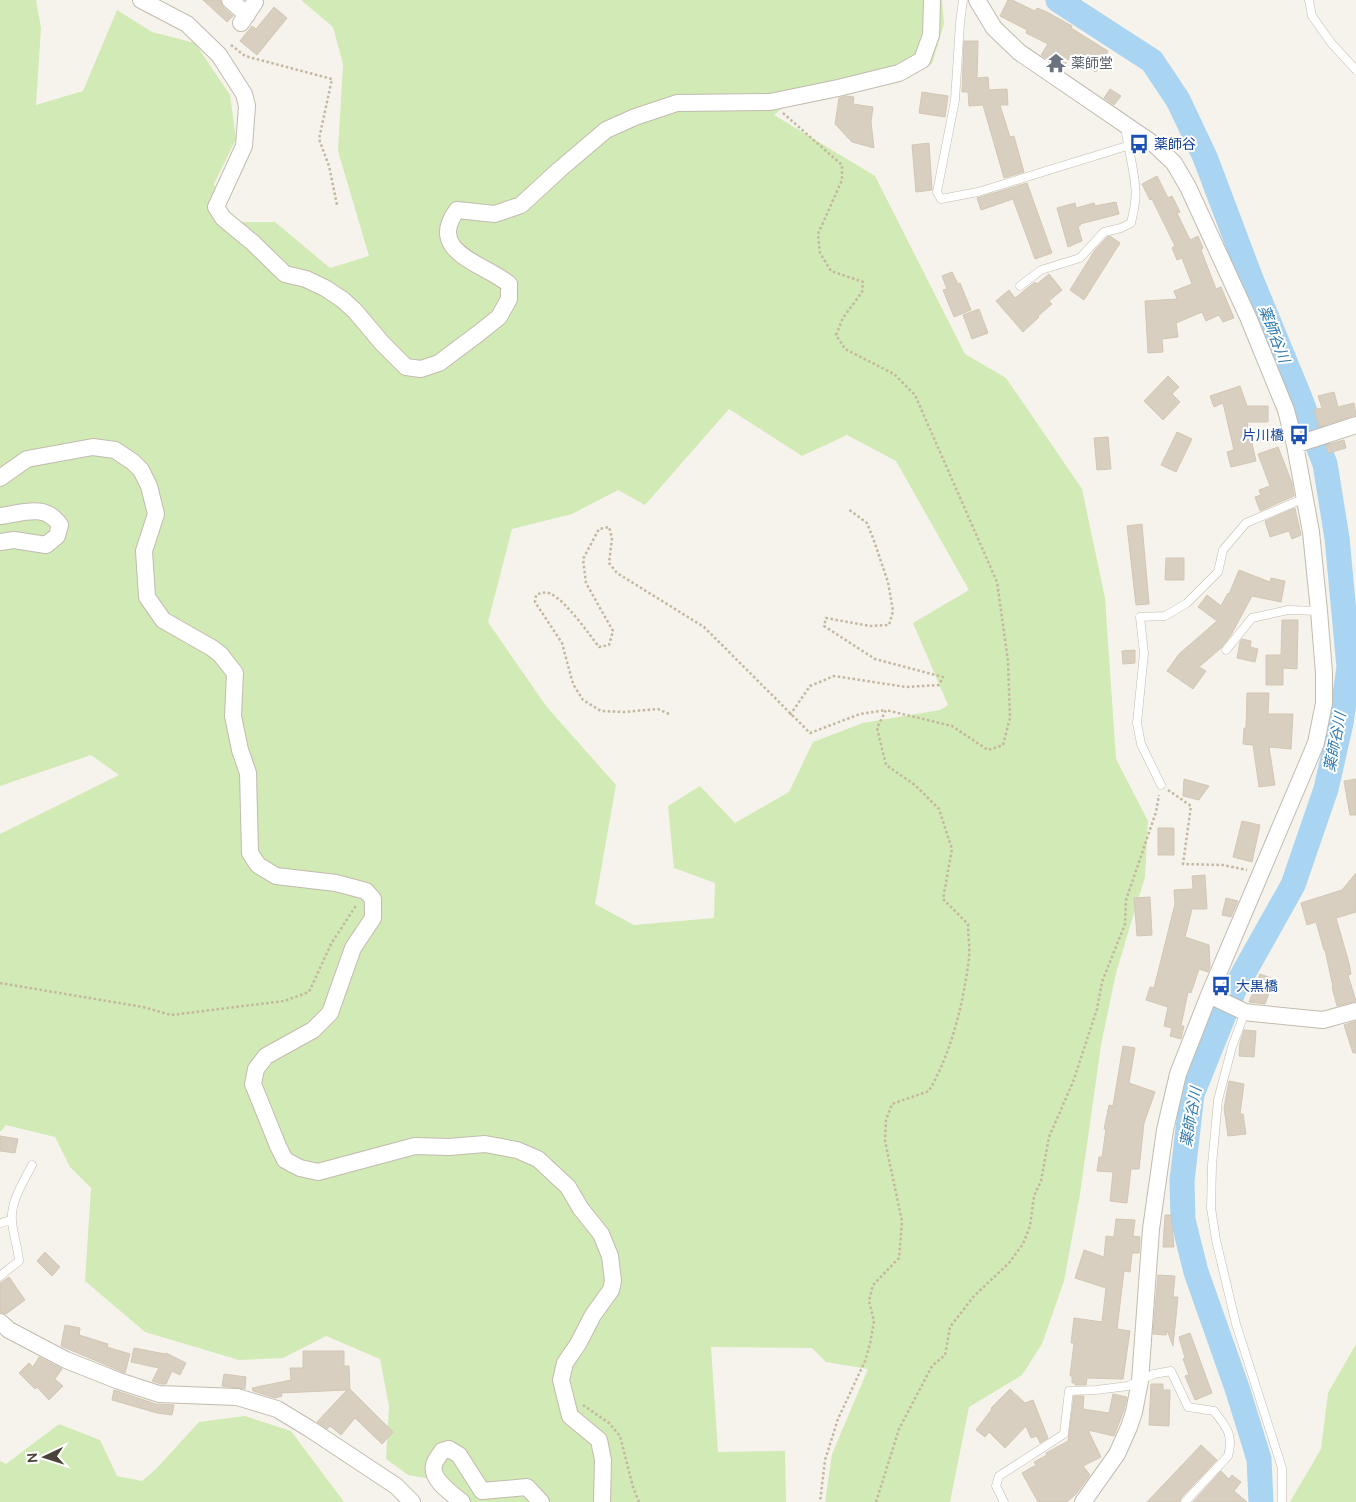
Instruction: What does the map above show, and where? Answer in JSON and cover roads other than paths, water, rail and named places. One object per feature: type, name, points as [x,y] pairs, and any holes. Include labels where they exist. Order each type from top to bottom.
[{"type":"street","points":[[141,0],[187,24],[219,55],[244,94],[247,106],[244,146],[216,207],[223,218],[252,242],[285,274],[306,279],[325,288],[343,300],[406,367],[421,369],[439,363],[499,317],[510,299],[509,284],[498,275],[461,255],[451,246],[447,232],[449,221],[457,210],[495,214],[522,205],[606,130],[635,117],[677,104],[770,102],[899,73],[922,60],[931,35],[932,0]]},
{"type":"street","points":[[230,0],[248,13]]},
{"type":"street","points":[[977,0],[994,28],[1019,52],[1156,145],[1174,164],[1188,187],[1248,317],[1300,443],[1305,498],[1311,532],[1324,673],[1324,703],[1316,743],[1260,872],[1212,996],[1178,1074],[1165,1130],[1151,1229],[1140,1381],[1134,1412],[1117,1454],[1083,1502]]},
{"type":"street","points":[[1300,443],[1356,425]]},
{"type":"street","points":[[0,478],[27,458],[93,447],[115,450],[142,470],[149,486],[156,514],[144,551],[147,597],[162,620],[212,648],[220,654],[235,673],[233,716],[240,750],[248,773],[251,857],[258,865],[276,876],[336,883],[366,891],[373,899],[373,918],[353,948],[330,1013],[313,1030],[266,1056],[256,1069],[253,1084],[285,1160],[300,1168],[318,1172],[415,1146],[449,1147],[485,1144],[517,1150],[538,1159],[568,1187],[581,1209],[601,1234],[610,1256],[613,1281],[611,1290],[593,1315],[578,1344],[565,1363],[561,1380],[570,1416],[599,1440],[603,1460],[602,1502]]},
{"type":"street","points":[[0,516],[42,511],[54,516],[60,525],[57,536],[46,545],[14,540],[0,542]]},
{"type":"street","points":[[1212,996],[1242,1010],[1323,1020],[1356,1011]]},
{"type":"street","points":[[0,1322],[9,1330],[66,1360],[119,1381],[159,1394],[237,1398],[277,1409],[396,1486],[412,1502]]},
{"type":"street","points":[[462,1502],[434,1474],[434,1465],[442,1451],[449,1449],[459,1455],[482,1491],[527,1487],[541,1502]]},
{"type":"lane","points":[[963,0],[955,100],[937,192],[941,198],[978,192],[1127,146]]},
{"type":"lane","points":[[1308,0],[1312,16],[1332,44],[1356,70]]},
{"type":"lane","points":[[1020,286],[1041,270],[1080,258],[1104,232],[1121,228],[1131,223],[1135,184],[1127,146],[1125,124]]},
{"type":"lane","points":[[1162,786],[1141,744],[1137,723],[1144,653],[1140,616],[1166,616],[1187,603],[1218,572],[1223,550],[1246,523],[1305,498]]},
{"type":"lane","points":[[1226,650],[1252,618],[1288,610],[1319,611]]},
{"type":"lane","points":[[1242,1010],[1218,1100],[1212,1165],[1211,1208],[1216,1240],[1236,1324],[1282,1468],[1282,1502]]},
{"type":"lane","points":[[0,1276],[19,1261],[18,1246],[12,1220],[15,1203],[32,1165]]},
{"type":"lane","points":[[0,1223],[12,1220]]},
{"type":"lane","points":[[1004,1502],[996,1486],[999,1476],[1041,1447],[1064,1434],[1069,1391],[1128,1386],[1154,1374],[1171,1371],[1188,1407],[1214,1411],[1230,1432],[1228,1456],[1185,1502]]},
{"type":"waterway","name":"薬師谷川","points":[[1058,0],[1152,61],[1178,100],[1205,157],[1251,279],[1325,464],[1337,538],[1349,667],[1341,723],[1326,789],[1293,885],[1234,990],[1192,1094],[1182,1181],[1183,1220],[1196,1272],[1237,1388],[1259,1459],[1261,1502]]},
{"type":"place","name":"薬師堂","points":[[1056,63]]},
{"type":"place","name":"薬師谷","points":[[1139,144]]},
{"type":"place","name":"片川橋","points":[[1299,435]]},
{"type":"place","name":"大黒橋","points":[[1221,986]]}]
